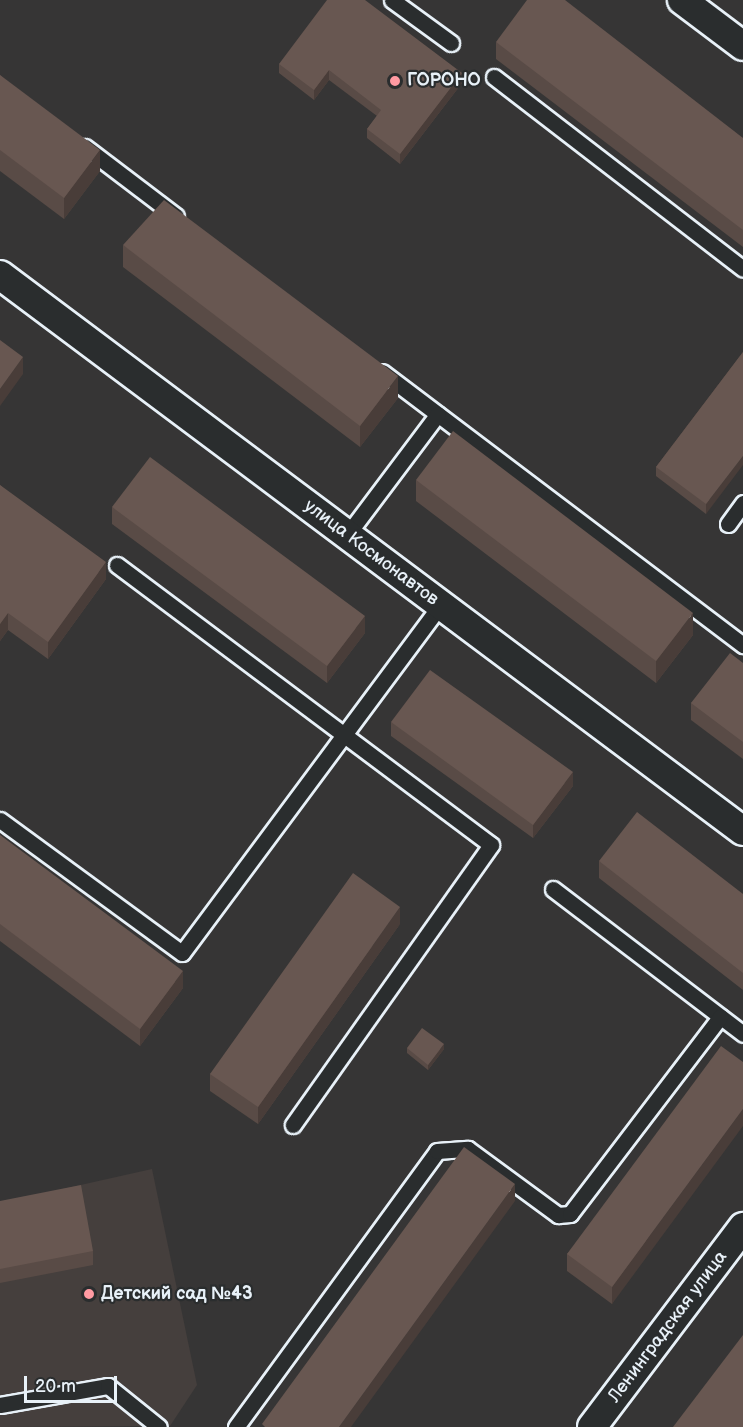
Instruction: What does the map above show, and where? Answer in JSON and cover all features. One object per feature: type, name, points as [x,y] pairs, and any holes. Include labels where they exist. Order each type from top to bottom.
[{"type":"street","points":[[682,0],[743,46]]},
{"type":"street","name":"улица Космонавтов","points":[[0,275],[743,831]]},
{"type":"street","name":"Ленинградская улица","points":[[592,1427],[743,1227]]},
{"type":"lane","points":[[392,0],[451,43]]},
{"type":"lane","points":[[494,77],[743,269]]},
{"type":"lane","points":[[67,133],[190,227]]},
{"type":"lane","points":[[371,364],[743,645]]},
{"type":"lane","points":[[347,535],[438,414]]},
{"type":"lane","points":[[728,524],[743,503]]},
{"type":"lane","points":[[117,566],[491,845],[293,1125]]},
{"type":"lane","points":[[0,820],[182,953],[440,605]]},
{"type":"lane","points":[[553,889],[743,1034]]},
{"type":"lane","points":[[236,1427],[437,1150],[468,1149],[558,1215],[570,1214],[720,1017]]},
{"type":"lane","points":[[0,1405],[108,1386],[159,1427]]},
{"type":"shaded area","name":"Детский сад №43","points":[[152,1169],[197,1385],[170,1426],[0,1427],[0,1203]]},
{"type":"building","name":"ГОРОНО","points":[[327,0],[365,0],[462,73],[400,154],[367,129],[381,110],[329,70],[314,90],[279,64]]},
{"type":"building","points":[[527,0],[565,0],[743,138],[743,230],[496,42]]},
{"type":"building","points":[[0,75],[100,150],[64,198],[0,150]]},
{"type":"building","points":[[164,200],[398,376],[360,426],[123,245]]},
{"type":"building","points":[[0,340],[23,357],[0,389]]},
{"type":"building","points":[[743,352],[743,456],[706,504],[656,467]]},
{"type":"building","points":[[453,431],[693,613],[656,661],[416,480]]},
{"type":"building","points":[[150,457],[365,616],[327,666],[112,507]]},
{"type":"building","points":[[0,485],[106,562],[48,642],[8,613],[0,624]]},
{"type":"building","points":[[730,653],[743,663],[743,742],[691,703]]},
{"type":"building","points":[[430,670],[573,772],[533,825],[391,722]]},
{"type":"building","points":[[637,812],[743,894],[743,973],[599,861]]},
{"type":"building","points":[[0,835],[183,971],[140,1029],[0,924]]},
{"type":"building","points":[[353,873],[400,907],[258,1107],[210,1074]]},
{"type":"building","points":[[422,1028],[444,1044],[428,1065],[407,1048]]},
{"type":"building","points":[[721,1046],[743,1062],[743,1109],[612,1287],[567,1254]]},
{"type":"building","points":[[464,1147],[515,1184],[339,1427],[265,1427],[262,1424]]},
{"type":"building","points":[[81,1185],[93,1251],[0,1269],[0,1201]]},
{"type":"building","points":[[743,1335],[743,1427],[673,1427]]},
{"type":"place","name":"ГОРОНО","points":[[395,81]]},
{"type":"place","name":"Детский сад №43","points":[[89,1294]]}]
